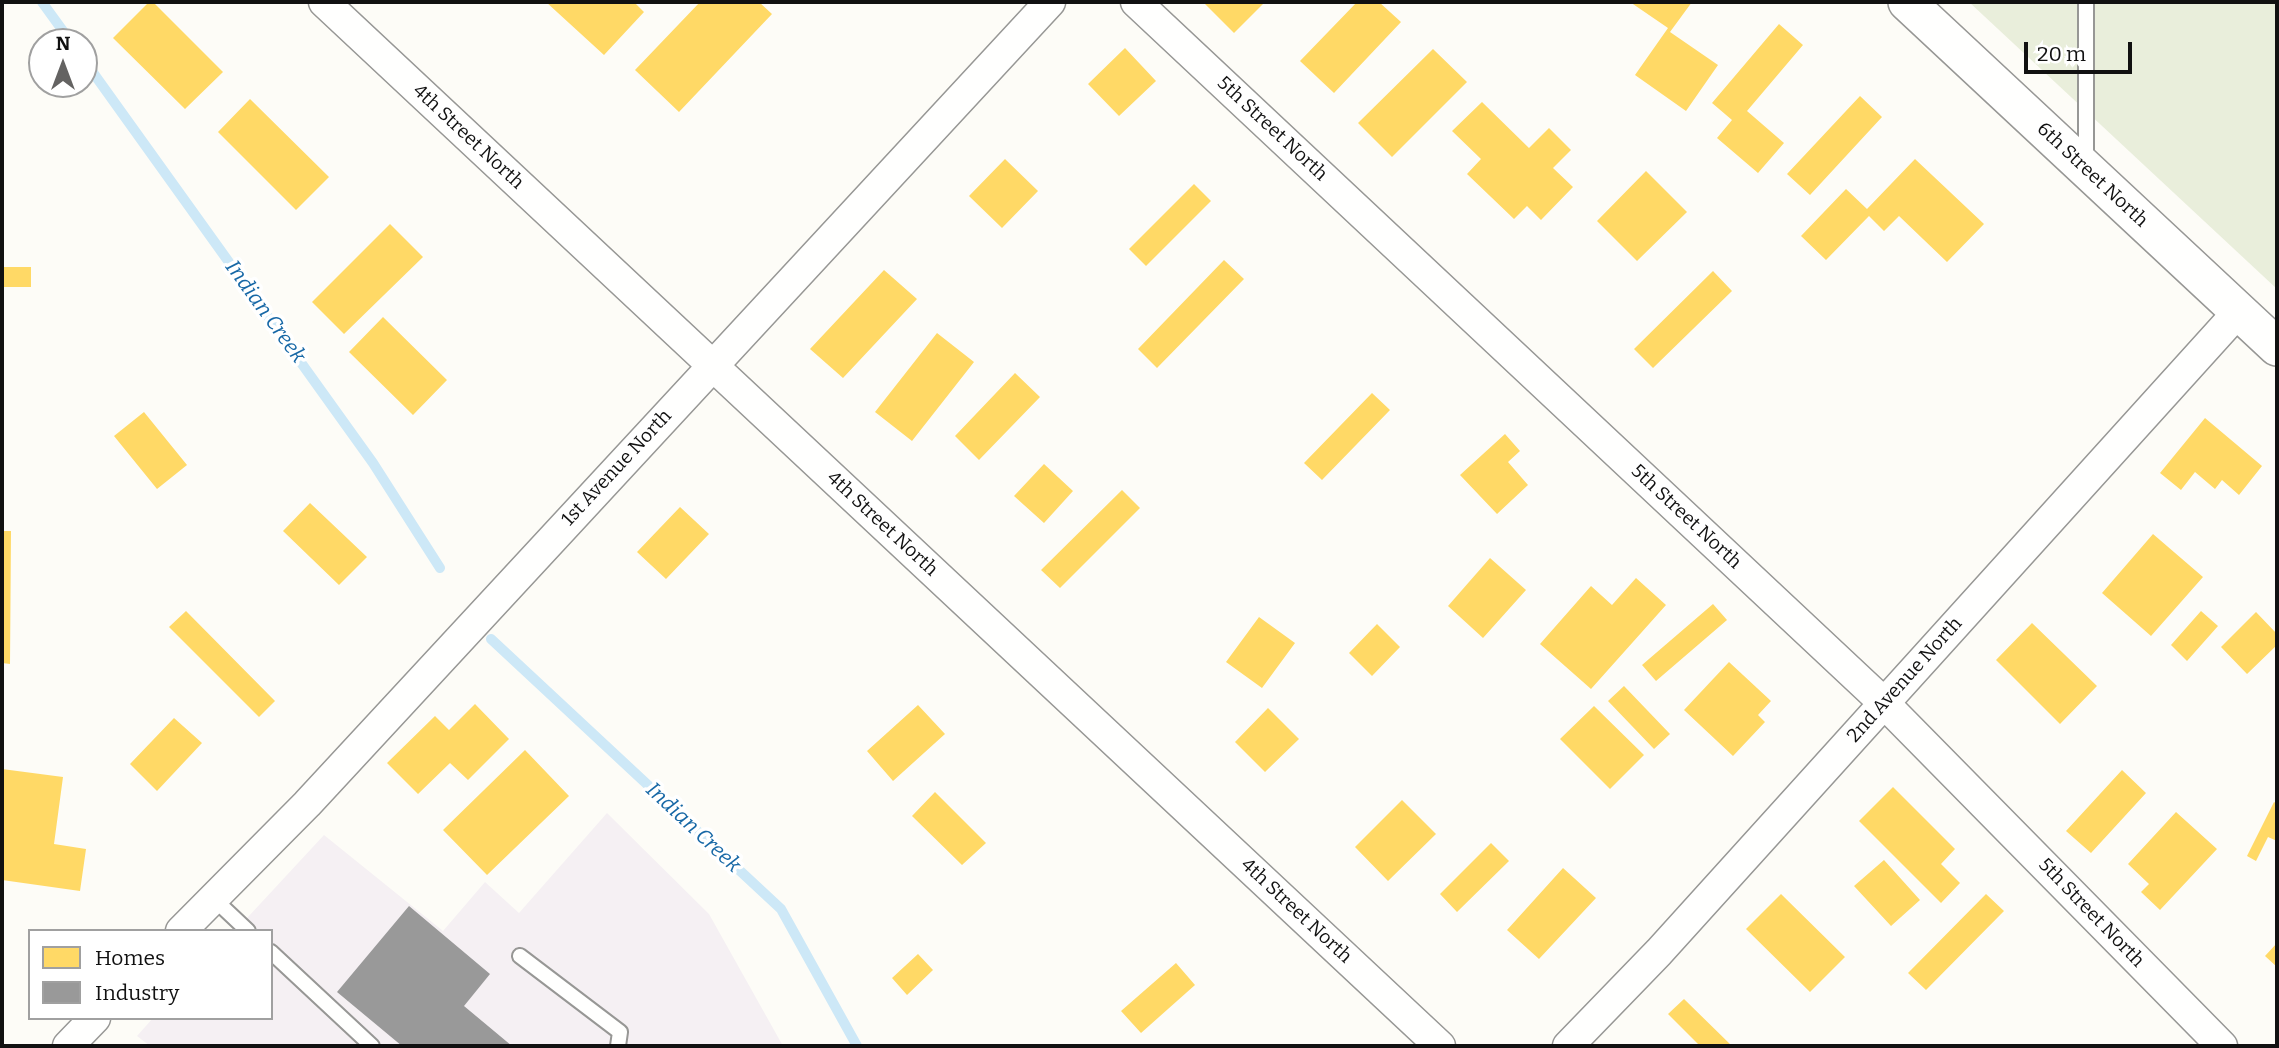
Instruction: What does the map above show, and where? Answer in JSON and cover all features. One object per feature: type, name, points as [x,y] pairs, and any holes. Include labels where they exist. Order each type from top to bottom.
[{"type":"street","name":"4th Street North","points":[[324,2],[1440,1046]]},
{"type":"street","name":"1st Avenue North","points":[[183,929],[307,804],[1050,2]]},
{"type":"street","name":"5th Street North","points":[[1136,2],[1884,703],[2222,1046]]},
{"type":"street","name":"6th Street North","points":[[1907,2],[2277,347]]},
{"type":"street","name":"2nd Avenue North","points":[[1568,1046],[1659,952],[2239,311]]},
{"type":"street","points":[[68,1046],[94,1020]]},
{"type":"lane","points":[[2086,2],[2086,168]]},
{"type":"lane","points":[[213,898],[246,929]]},
{"type":"lane","points":[[273,954],[372,1046]]},
{"type":"lane","points":[[520,956],[620,1032],[618,1046]]},
{"type":"shaded area","points":[[607,813],[709,914],[783,1046],[150,1046],[137,1036],[151,1020],[273,1020],[273,929],[237,929],[324,835],[443,931],[485,882],[519,913]]},
{"type":"green space","points":[[1969,2],[2277,2],[2277,289]]},
{"type":"building: Homes","points":[[149,2],[153,2],[223,72],[185,109],[113,38]]},
{"type":"building: Homes","points":[[546,2],[634,2],[644,12],[604,55]]},
{"type":"building: Homes","points":[[700,2],[759,2],[772,14],[679,112],[635,70]]},
{"type":"building: Homes","points":[[1203,2],[1265,2],[1234,33]]},
{"type":"building: Homes","points":[[1357,2],[1379,2],[1401,22],[1334,93],[1300,61]]},
{"type":"building: Homes","points":[[1630,2],[1692,2],[1670,32],[1718,65],[1686,111],[1635,75],[1668,28]]},
{"type":"building: Homes","points":[[1779,24],[1803,45],[1747,111],[1784,143],[1758,173],[1717,138],[1732,120],[1712,103]]},
{"type":"building: Homes","points":[[1125,48],[1156,81],[1119,116],[1088,84]]},
{"type":"building: Homes","points":[[1433,49],[1467,82],[1392,157],[1358,123]]},
{"type":"building: Homes","points":[[1860,96],[1882,117],[1810,195],[1787,174]]},
{"type":"building: Homes","points":[[250,99],[329,177],[296,210],[218,132]]},
{"type":"building: Homes","points":[[1482,102],[1529,148],[1549,128],[1571,150],[1553,168],[1573,187],[1541,220],[1527,206],[1514,219],[1467,174],[1481,159],[1452,131]]},
{"type":"building: Homes","points":[[1005,159],[1038,191],[1002,228],[969,196]]},
{"type":"building: Homes","points":[[1915,159],[1984,224],[1947,262],[1899,216],[1884,231],[1869,216],[1826,260],[1801,236],[1846,189],[1867,209]]},
{"type":"building: Homes","points":[[1646,171],[1687,212],[1637,261],[1597,221]]},
{"type":"building: Homes","points":[[1194,184],[1211,201],[1146,266],[1129,249]]},
{"type":"building: Homes","points":[[390,224],[423,257],[344,334],[312,302]]},
{"type":"building: Homes","points":[[1224,260],[1244,279],[1157,368],[1138,349]]},
{"type":"building: Homes","points":[[2,267],[31,267],[31,287],[2,287]]},
{"type":"building: Homes","points":[[884,270],[917,299],[843,378],[810,349]]},
{"type":"building: Homes","points":[[1713,271],[1732,291],[1653,368],[1634,349]]},
{"type":"building: Homes","points":[[383,317],[447,380],[413,415],[349,352]]},
{"type":"building: Homes","points":[[937,333],[974,362],[912,441],[875,412]]},
{"type":"building: Homes","points":[[1015,373],[1040,397],[979,460],[955,436]]},
{"type":"building: Homes","points":[[1372,393],[1390,410],[1322,480],[1304,463]]},
{"type":"building: Homes","points":[[144,412],[187,465],[157,489],[114,436]]},
{"type":"building: Homes","points":[[2205,418],[2262,466],[2239,495],[2222,480],[2215,489],[2195,472],[2181,490],[2160,473]]},
{"type":"building: Homes","points":[[1505,434],[1520,451],[1508,462],[1528,485],[1497,514],[1460,475]]},
{"type":"building: Homes","points":[[1044,464],[1073,491],[1044,523],[1014,496]]},
{"type":"building: Homes","points":[[1122,490],[1140,508],[1060,588],[1041,570]]},
{"type":"building: Homes","points":[[310,503],[367,557],[339,585],[283,531]]},
{"type":"building: Homes","points":[[680,507],[709,534],[666,579],[637,552]]},
{"type":"building: Homes","points":[[2,531],[11,531],[10,664],[2,663]]},
{"type":"building: Homes","points":[[2153,534],[2203,577],[2151,636],[2102,593]]},
{"type":"building: Homes","points":[[1490,558],[1526,590],[1483,638],[1448,606]]},
{"type":"building: Homes","points":[[1636,578],[1666,605],[1591,689],[1540,644],[1591,586],[1612,605]]},
{"type":"building: Homes","points":[[1713,604],[1727,620],[1656,681],[1642,665]]},
{"type":"building: Homes","points":[[186,611],[275,701],[259,717],[169,627]]},
{"type":"building: Homes","points":[[2201,611],[2218,626],[2187,661],[2171,645]]},
{"type":"building: Homes","points":[[2256,612],[2277,634],[2277,645],[2247,674],[2221,647]]},
{"type":"building: Homes","points":[[1259,617],[1295,643],[1262,688],[1226,662]]},
{"type":"building: Homes","points":[[2032,623],[2097,686],[2060,724],[1996,660]]},
{"type":"building: Homes","points":[[1377,624],[1400,647],[1372,676],[1349,653]]},
{"type":"building: Homes","points":[[1729,662],[1771,701],[1758,715],[1765,722],[1733,756],[1684,710]]},
{"type":"building: Homes","points":[[1624,686],[1670,734],[1654,749],[1608,701]]},
{"type":"building: Homes","points":[[475,704],[509,739],[468,780],[450,763],[418,794],[387,763],[435,716],[449,730]]},
{"type":"building: Homes","points":[[918,705],[945,734],[893,781],[867,751]]},
{"type":"building: Homes","points":[[1594,706],[1644,755],[1610,789],[1560,739]]},
{"type":"building: Homes","points":[[1268,708],[1299,739],[1265,772],[1235,742]]},
{"type":"building: Homes","points":[[174,718],[202,743],[157,791],[130,764]]},
{"type":"building: Homes","points":[[525,750],[569,796],[487,875],[443,830]]},
{"type":"building: Homes","points":[[2,769],[63,777],[54,844],[86,849],[80,891],[2,880]]},
{"type":"building: Homes","points":[[2122,770],[2146,793],[2091,853],[2066,831]]},
{"type":"building: Homes","points":[[1893,787],[1955,849],[1941,864],[1960,883],[1941,903],[1859,821]]},
{"type":"building: Homes","points":[[935,792],[986,843],[962,865],[912,816]]},
{"type":"building: Homes","points":[[1402,800],[1436,834],[1388,881],[1355,847]]},
{"type":"building: Homes","points":[[2274,802],[2277,804],[2277,841],[2268,837],[2256,861],[2247,856]]},
{"type":"building: Homes","points":[[2176,812],[2217,849],[2160,910],[2141,892],[2149,884],[2128,864]]},
{"type":"building: Homes","points":[[1491,843],[1509,861],[1457,912],[1440,894]]},
{"type":"building: Homes","points":[[1884,860],[1920,900],[1891,926],[1854,886]]},
{"type":"building: Homes","points":[[1563,868],[1596,898],[1539,959],[1507,930]]},
{"type":"building: Homes","points":[[1781,894],[1845,957],[1810,992],[1746,929]]},
{"type":"building: Homes","points":[[1986,894],[2004,911],[1926,990],[1908,973]]},
{"type":"building: Homes","points":[[2277,943],[2277,967],[2265,956]]},
{"type":"building: Homes","points":[[918,954],[933,970],[907,995],[892,978]]},
{"type":"building: Homes","points":[[1176,963],[1195,985],[1141,1033],[1121,1011]]},
{"type":"building: Homes","points":[[1684,999],[1732,1046],[1700,1046],[1668,1014]]},
{"type":"building: Industry","points":[[409,906],[490,974],[464,1006],[512,1046],[402,1046],[337,992]]},
{"type":"waterway","name":"Indian Creek","points":[[42,2],[61,28]]},
{"type":"waterway","name":"Indian Creek","points":[[98,80],[373,463],[440,568]]},
{"type":"waterway","name":"Indian Creek","points":[[491,639],[781,909],[857,1046]]}]
